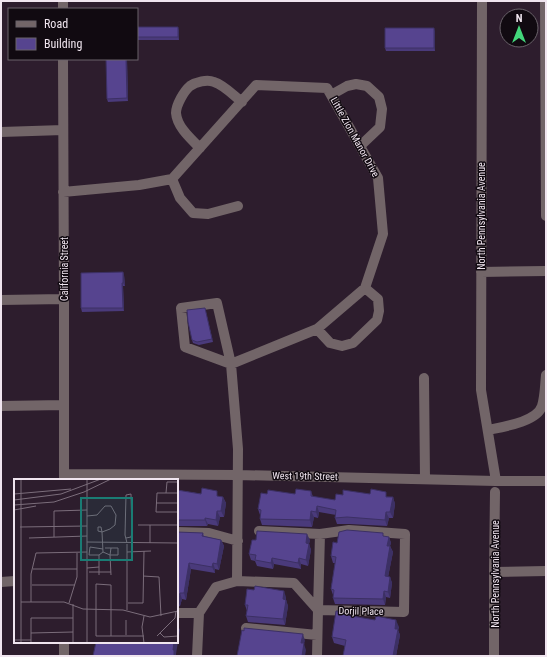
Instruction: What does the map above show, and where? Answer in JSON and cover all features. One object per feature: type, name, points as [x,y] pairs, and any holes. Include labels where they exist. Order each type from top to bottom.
[{"type":"street","name":"North Pennsylvania Avenue","points":[[482,1],[481,390],[496,481]]},
{"type":"street","points":[[545,1],[546,216]]},
{"type":"street","name":"California Street","points":[[63,60],[64,477]]},
{"type":"street","points":[[200,148],[184,132],[176,113],[178,102],[191,86],[202,81],[213,81],[223,86],[242,102]]},
{"type":"street","points":[[331,95],[347,86],[356,84],[367,86],[379,96],[382,109],[380,127],[360,146]]},
{"type":"street","name":"Little Zion Manor Drive","points":[[172,179],[256,85],[327,88],[378,178],[383,234],[364,288],[317,329],[231,364]]},
{"type":"street","points":[[1,132],[63,130]]},
{"type":"street","points":[[63,192],[139,185],[172,179],[180,198],[193,213],[208,214],[238,206]]},
{"type":"street","points":[[481,272],[546,271]]},
{"type":"street","points":[[317,329],[330,343],[342,346],[353,343],[377,320],[379,311],[378,299],[364,288]]},
{"type":"street","points":[[1,300],[64,299]]},
{"type":"street","points":[[231,364],[185,347],[181,308],[217,303],[231,364],[238,448],[238,581]]},
{"type":"street","points":[[488,430],[518,423],[535,416],[542,407],[546,375]]},
{"type":"street","points":[[424,378],[425,479]]},
{"type":"street","points":[[1,406],[64,405]]},
{"type":"street","name":"West 19th Street","points":[[64,477],[238,475],[546,481]]},
{"type":"street","name":"North Pennsylvania Avenue","points":[[494,656],[496,492]]},
{"type":"street","name":"Dorjil Place","points":[[318,610],[404,612],[405,534],[349,530],[320,534]]},
{"type":"street","points":[[259,531],[320,534],[317,656]]},
{"type":"street","points":[[178,532],[209,533],[238,541]]},
{"type":"street","points":[[494,572],[546,571]]},
{"type":"street","points":[[1,582],[14,581]]},
{"type":"street","points":[[197,656],[199,613],[216,587],[238,581],[294,583],[318,610]]},
{"type":"street","points":[[178,613],[199,613]]},
{"type":"street","points":[[246,628],[318,634]]},
{"type":"street","points":[[64,643],[64,656]]},
{"type":"building","points":[[138,27],[178,27],[178,37],[138,37]]},
{"type":"building","points":[[385,28],[434,28],[434,48],[385,48]]},
{"type":"building","points":[[106,60],[126,60],[127,98],[107,99]]},
{"type":"building","points":[[123,272],[123,308],[81,308],[81,273]]},
{"type":"building","points":[[205,308],[212,339],[197,342],[192,340],[187,310]]},
{"type":"building","points":[[202,488],[217,491],[217,496],[223,497],[221,511],[217,511],[216,520],[205,518],[205,520],[178,520],[178,490],[201,494]]},
{"type":"building","points":[[296,489],[311,491],[311,496],[335,500],[336,494],[343,495],[343,490],[370,494],[371,489],[386,492],[386,497],[393,497],[390,512],[386,512],[385,520],[347,517],[335,518],[336,510],[317,506],[316,512],[311,511],[310,520],[260,519],[261,510],[258,509],[261,493],[267,494],[268,490],[295,494]]},
{"type":"building","points":[[347,530],[383,533],[383,536],[389,537],[387,546],[390,546],[385,576],[390,577],[388,592],[384,591],[383,599],[333,598],[334,590],[331,589],[336,557],[331,556],[333,542],[337,543],[339,532]]},
{"type":"building","points":[[257,531],[307,534],[306,543],[309,544],[306,560],[299,558],[298,563],[272,558],[271,563],[255,560],[256,555],[249,554],[252,540],[256,540]]},
{"type":"building","points":[[178,532],[203,533],[202,536],[221,540],[217,564],[213,563],[212,567],[189,563],[184,593],[180,593],[178,600]]},
{"type":"building","points":[[255,586],[284,591],[283,599],[286,600],[283,619],[246,616],[248,605],[245,605],[247,589],[254,590]]},
{"type":"building","points":[[336,611],[353,611],[352,616],[375,620],[376,616],[396,620],[395,629],[398,629],[393,656],[343,656],[346,640],[332,637]]},
{"type":"building","points":[[244,628],[303,634],[301,643],[304,643],[302,656],[237,656],[242,630],[244,631]]},
{"type":"building","points":[[96,643],[174,643],[174,655],[177,656],[93,656]]}]
